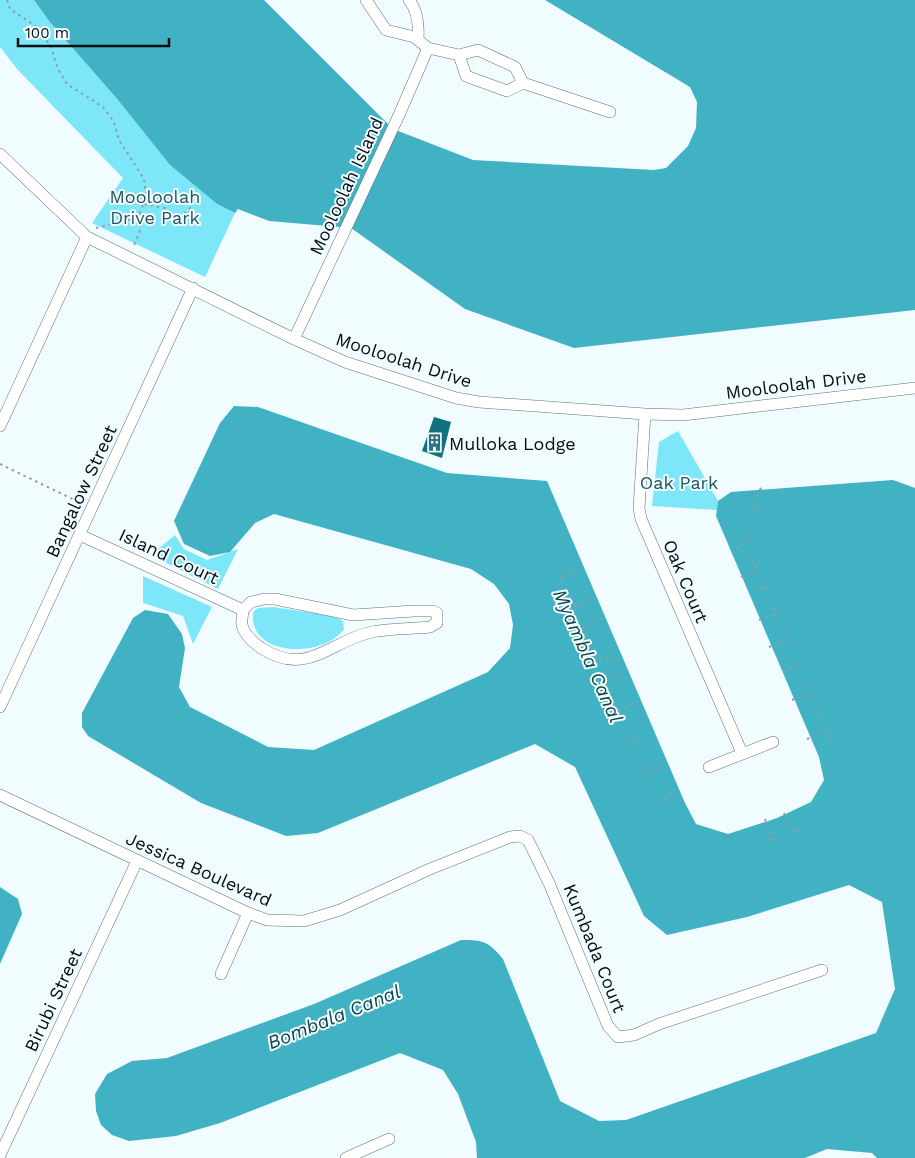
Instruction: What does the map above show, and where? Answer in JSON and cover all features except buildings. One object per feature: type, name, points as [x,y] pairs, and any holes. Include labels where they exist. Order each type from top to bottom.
[{"type":"street","points":[[366,0],[386,30],[418,39],[428,48],[459,55],[478,50],[515,67],[522,83]]},
{"type":"street","points":[[409,0],[414,6],[418,18],[418,39]]},
{"type":"street","name":"Mooloolah Island","points":[[294,339],[399,115],[428,48]]},
{"type":"street","points":[[459,55],[466,76],[507,91],[522,83],[610,112]]},
{"type":"street","name":"Mooloolah Drive","points":[[0,155],[87,238],[345,362],[456,398],[479,402],[683,415],[915,388]]},
{"type":"street","points":[[0,426],[87,238]]},
{"type":"street","name":"Bangalow Street","points":[[0,707],[193,288]]},
{"type":"street","name":"Oak Court","points":[[645,414],[639,508],[641,519],[742,753]]},
{"type":"street","name":"Island Court","points":[[80,535],[243,610]]},
{"type":"street","points":[[275,599],[353,615],[433,611],[436,613],[437,623],[433,626],[372,632],[354,637],[304,660],[289,660],[276,657],[252,642],[242,625],[243,610],[251,602],[275,599]]},
{"type":"street","points":[[353,615],[354,637]]},
{"type":"street","points":[[708,768],[773,742]]},
{"type":"street","name":"Jessica Boulevard","points":[[0,795],[248,913],[267,920],[304,920],[340,910],[430,869],[510,837],[520,836],[528,840]]},
{"type":"street","name":"Kumbada Court","points":[[528,840],[549,883],[608,1026],[618,1036],[634,1035],[659,1024],[822,970]]},
{"type":"street","name":"Birubi Street","points":[[0,1155],[137,861]]},
{"type":"street","points":[[221,974],[248,913]]},
{"type":"street","points":[[346,1158],[389,1139]]},
{"type":"path","points":[[7,0],[10,9],[37,27],[51,47],[58,69],[67,84],[103,107],[114,122],[119,140],[144,179],[146,197],[140,214],[141,228],[130,258]]},
{"type":"path","points":[[144,204],[165,208],[180,218],[191,207]]},
{"type":"path","points":[[96,228],[132,219],[140,214]]},
{"type":"path","points":[[0,464],[92,508]]},
{"type":"path","points":[[759,509],[754,510],[754,500],[761,489],[761,485]]},
{"type":"path","points":[[732,554],[748,539],[744,530]]},
{"type":"path","points":[[741,577],[757,570],[749,556]]},
{"type":"path","points":[[561,577],[580,568]]},
{"type":"path","points":[[559,572],[563,582]]},
{"type":"path","points":[[762,581],[765,592]]},
{"type":"path","points":[[755,590],[763,587]]},
{"type":"path","points":[[575,606],[593,598]]},
{"type":"path","points":[[572,600],[578,612]]},
{"type":"path","points":[[773,608],[777,619]]},
{"type":"path","points":[[759,620],[775,614]]},
{"type":"path","points":[[586,635],[583,628],[602,619]]},
{"type":"path","points":[[786,635],[789,643]]},
{"type":"path","points":[[769,647],[788,640]]},
{"type":"path","points":[[593,649],[597,659],[618,660]]},
{"type":"path","points":[[783,671],[799,665]]},
{"type":"path","points":[[609,691],[604,678],[622,672]]},
{"type":"path","points":[[806,686],[812,700]]},
{"type":"path","points":[[792,700],[809,693]]},
{"type":"path","points":[[619,711],[638,702]]},
{"type":"path","points":[[818,711],[832,745]]},
{"type":"path","points":[[627,731],[632,742],[644,737]]},
{"type":"path","points":[[807,739],[826,732]]},
{"type":"path","points":[[642,766],[645,773],[664,766]]},
{"type":"path","points":[[658,802],[675,792]]},
{"type":"path","points":[[784,813],[793,833],[804,828]]},
{"type":"path","points":[[765,819],[771,840]]},
{"type":"path","points":[[767,841],[776,838]]},
{"type":"green space","name":"Mooloolah Drive Park","points":[[0,0],[34,0],[49,21],[118,100],[170,165],[217,204],[235,213],[205,277],[92,223],[123,178],[17,69],[0,47]]},
{"type":"green space","name":"Oak Park","points":[[678,431],[718,501],[717,510],[652,506],[659,442]]},
{"type":"green space","points":[[175,535],[184,549],[207,560],[238,549],[218,589],[151,555]]},
{"type":"green space","points":[[143,576],[212,607],[193,644],[183,616],[143,603]]},
{"type":"green space","points":[[273,607],[333,616],[343,621],[344,630],[334,639],[321,645],[295,649],[281,647],[269,643],[260,636],[254,626],[253,612],[258,608]]},
{"type":"water","points":[[34,0],[264,0],[393,129],[473,160],[654,170],[666,168],[688,146],[696,128],[697,102],[690,87],[545,0],[915,0],[915,310],[574,348],[465,309],[351,228],[269,221],[238,209],[235,213],[217,204],[170,165],[118,100],[49,21]]},
{"type":"water","points":[[234,406],[258,407],[447,473],[547,481],[685,803],[696,824],[728,834],[777,818],[811,802],[824,780],[819,757],[716,516],[718,501],[731,492],[893,480],[915,488],[915,1158],[877,1158],[872,1153],[827,1149],[805,1158],[477,1158],[476,1142],[458,1094],[443,1070],[400,1053],[220,1123],[176,1136],[129,1141],[112,1135],[101,1125],[96,1111],[95,1094],[107,1074],[132,1061],[167,1058],[314,1004],[461,940],[475,940],[485,943],[493,948],[503,959],[560,1101],[599,1121],[626,1120],[876,1033],[895,989],[882,902],[849,885],[747,917],[667,935],[644,916],[575,767],[535,744],[318,833],[286,836],[201,803],[88,736],[82,727],[82,713],[133,618],[145,610],[168,614],[182,634],[185,648],[179,687],[190,707],[268,747],[314,750],[488,672],[510,648],[513,625],[509,604],[494,584],[471,569],[274,514],[255,523],[230,552],[210,556],[184,544],[174,521],[220,423]]},
{"type":"water","points":[[0,887],[18,899],[22,914],[0,964]]},
{"type":"place","name":"Mulloka Lodge","points":[[435,443]]},
{"type":"water label","name":"Myambla Canal","points":[[588,656]]},
{"type":"water label","name":"Bombala Canal","points":[[334,1017]]}]
